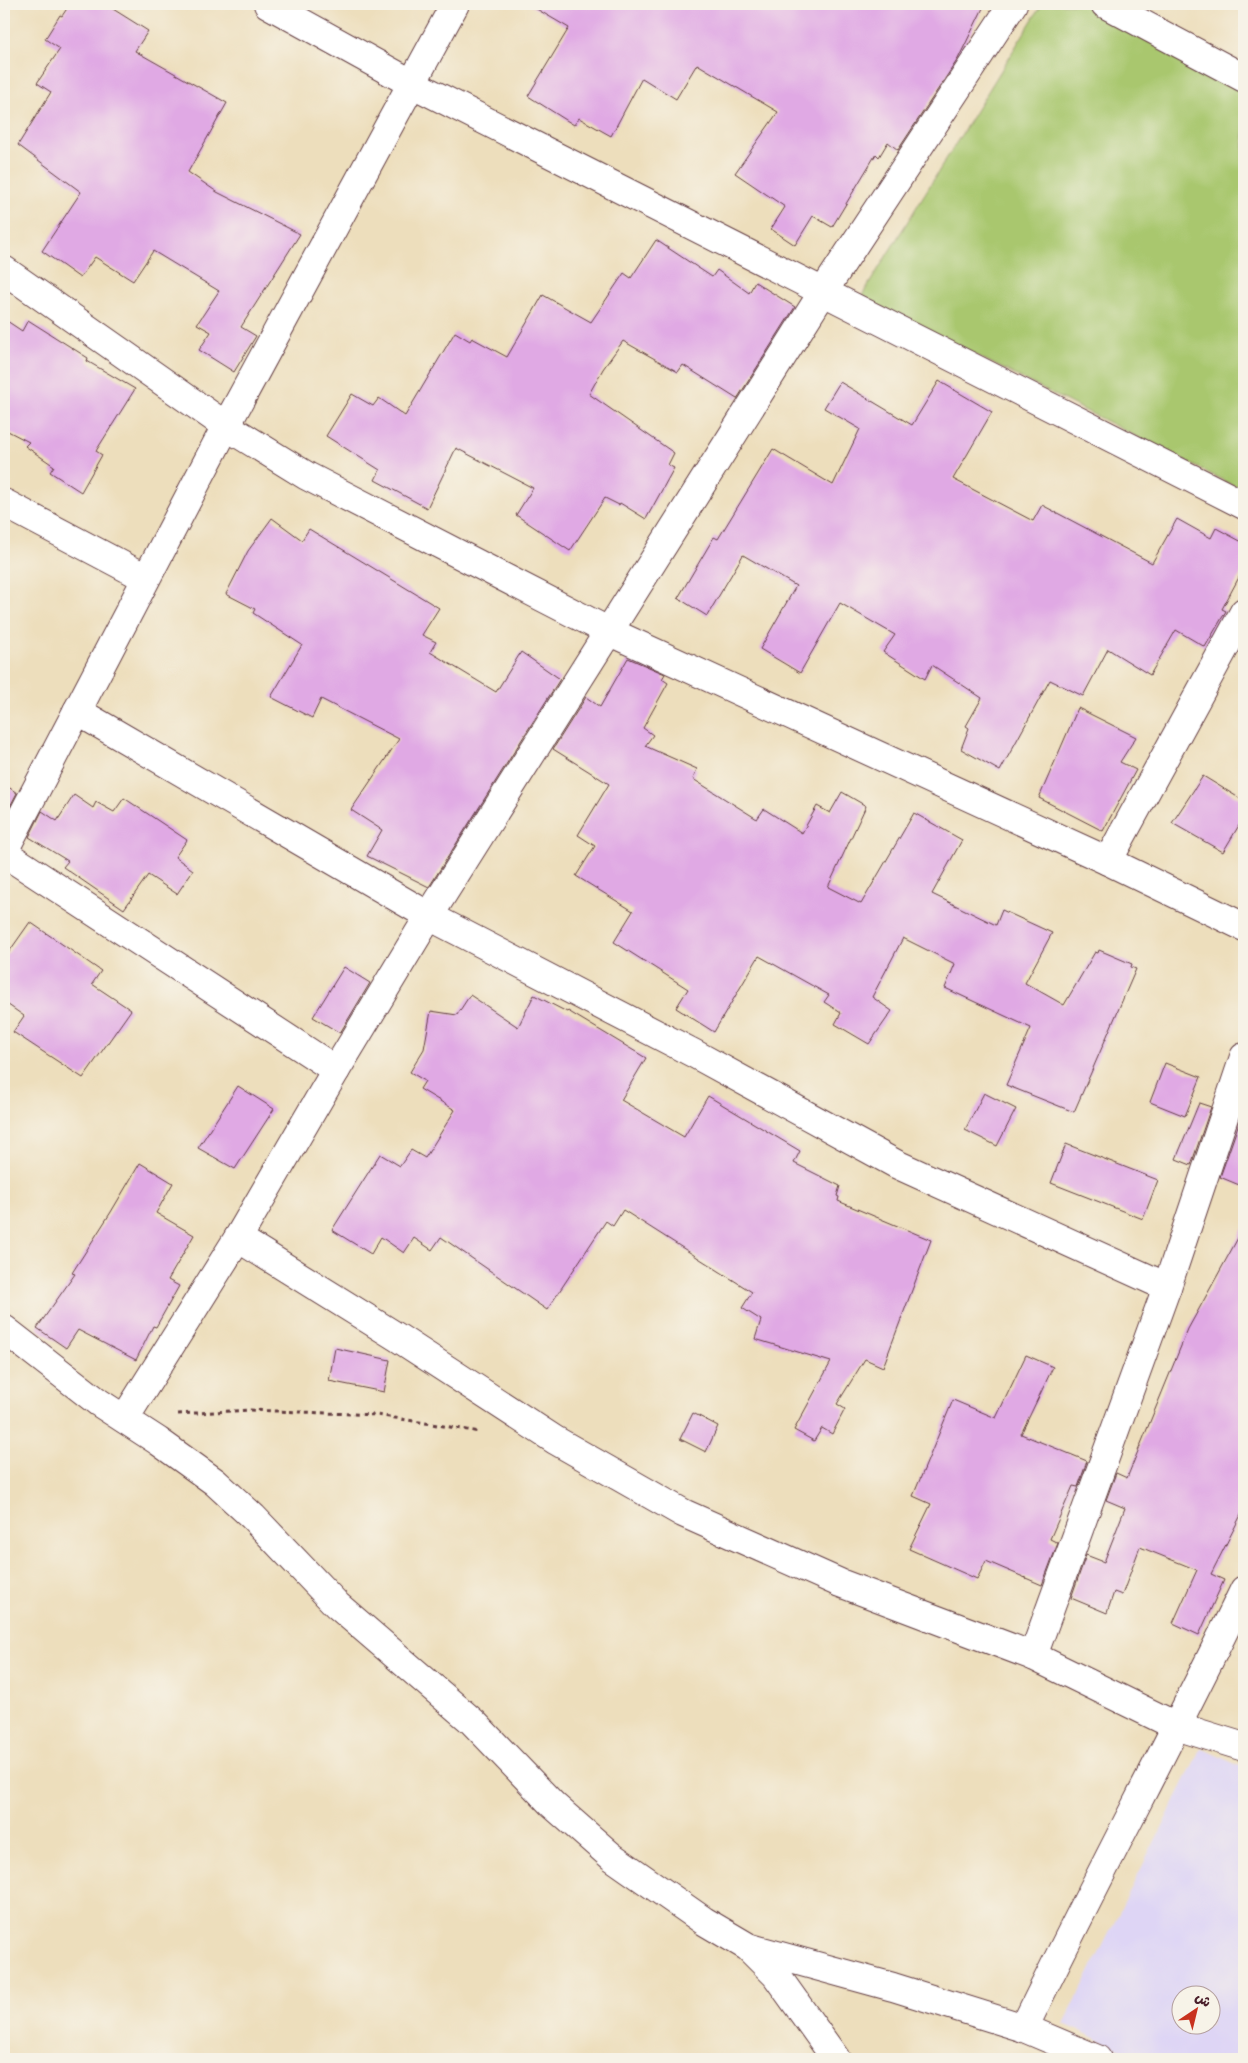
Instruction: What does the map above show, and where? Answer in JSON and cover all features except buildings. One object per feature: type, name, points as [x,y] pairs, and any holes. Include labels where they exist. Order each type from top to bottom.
[{"type":"street","points":[[268,4],[412,83],[1244,505]]},
{"type":"street","points":[[336,1070],[4,852],[226,426],[455,4]]},
{"type":"street","points":[[125,1418],[238,1238],[429,916],[608,631],[823,292],[1014,4]]},
{"type":"street","points":[[1105,4],[1244,78]]},
{"type":"street","points":[[4,270],[226,426],[307,476],[608,631],[1108,860],[1244,927]]},
{"type":"street","points":[[4,503],[146,578]]},
{"type":"street","points":[[1108,860],[1244,612]]},
{"type":"street","points":[[78,710],[429,916],[693,1052],[896,1164],[1168,1287]]},
{"type":"street","points":[[1034,1656],[1168,1287],[1244,1057]]},
{"type":"street","points":[[238,1238],[397,1337],[555,1440],[683,1513],[840,1583],[1034,1656],[1176,1726],[1244,1747]]},
{"type":"street","points":[[4,1329],[98,1402],[125,1418],[215,1482],[253,1517],[337,1606],[473,1722],[554,1805],[611,1856],[704,1921],[748,1947],[776,1975],[836,2059]]},
{"type":"street","points":[[1024,2028],[1081,1910],[1244,1590]]},
{"type":"street","points":[[748,1947],[893,1987],[1024,2028],[1096,2059]]},
{"type":"path","points":[[125,1418],[269,1410],[377,1415],[485,1432]]},
{"type":"shaded area","points":[[1201,1748],[1244,1768],[1244,2059],[1143,2059],[1064,2024]]},
{"type":"green space","points":[[1042,4],[1087,4],[1244,90],[1244,491],[861,297]]}]
